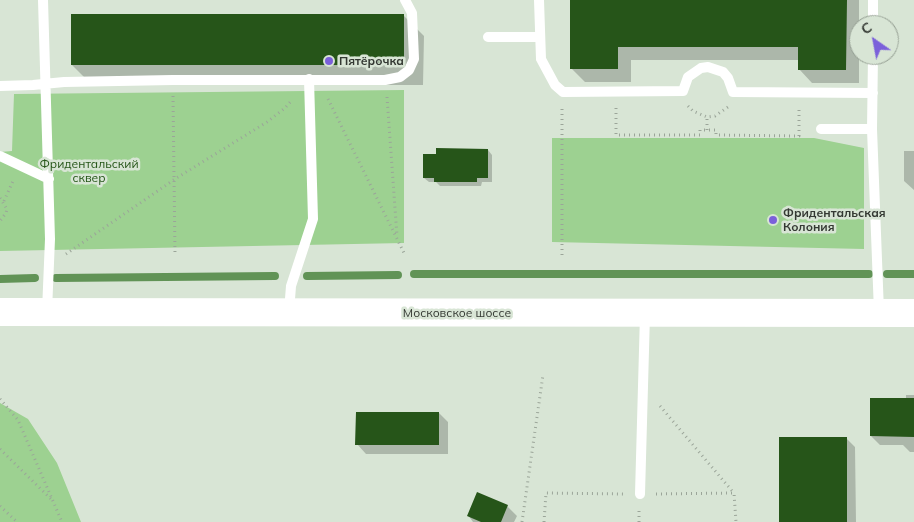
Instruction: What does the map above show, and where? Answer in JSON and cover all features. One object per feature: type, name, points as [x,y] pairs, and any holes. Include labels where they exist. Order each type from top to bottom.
[{"type":"main road","name":"Московское шоссе","points":[[0,312],[914,314]]},
{"type":"lane","points":[[43,0],[50,239],[47,312]]},
{"type":"lane","points":[[0,86],[173,80],[386,80],[400,77],[409,70],[414,59],[412,13],[405,0]]},
{"type":"lane","points":[[539,0],[539,50],[545,68],[555,85],[562,92],[684,91],[688,77],[701,68],[708,67],[723,72],[728,78],[733,92],[873,93]]},
{"type":"lane","points":[[873,0],[873,15]]},
{"type":"lane","points":[[488,37],[539,37]]},
{"type":"lane","points":[[873,65],[872,129],[879,314]]},
{"type":"lane","points":[[288,312],[291,286],[313,219],[314,79]]},
{"type":"lane","points":[[821,129],[872,129]]},
{"type":"lane","points":[[0,156],[49,179]]},
{"type":"lane","points":[[640,494],[645,313]]},
{"type":"path","points":[[66,254],[175,179],[267,122],[285,108],[314,79],[405,255]]},
{"type":"path","points":[[173,80],[175,254]]},
{"type":"path","points":[[684,91],[688,106],[693,112],[707,116],[722,112],[728,107],[733,92]]},
{"type":"path","points":[[562,92],[562,256]]},
{"type":"path","points":[[616,92],[616,135],[700,135],[700,130],[716,130],[716,135],[799,136],[799,92]]},
{"type":"path","points":[[387,94],[397,239]]},
{"type":"path","points":[[707,116],[707,130]]},
{"type":"path","points":[[0,221],[6,213],[4,201],[20,165]]},
{"type":"path","points":[[0,198],[4,201]]},
{"type":"path","points":[[522,522],[543,375]]},
{"type":"path","points":[[642,384],[734,493],[736,522]]},
{"type":"path","points":[[0,400],[18,420],[62,522]]},
{"type":"path","points":[[0,449],[53,501]]},
{"type":"path","points":[[544,522],[546,493],[734,493]]},
{"type":"path","points":[[0,506],[17,522]]},
{"type":"green space","name":"Фридентальский сквер","points":[[404,90],[404,243],[0,251],[0,152],[12,151],[14,94]]},
{"type":"green space","points":[[552,138],[814,138],[864,148],[864,249],[552,242]]},
{"type":"green space","points":[[0,403],[28,419],[57,463],[81,522],[0,522]]},
{"type":"building","points":[[570,0],[847,0],[846,70],[798,70],[798,47],[618,47],[618,69],[570,69]]},
{"type":"building","points":[[71,14],[404,14],[404,65],[71,65]]},
{"type":"building","points":[[436,148],[488,149],[488,178],[477,178],[477,182],[434,182],[434,178],[423,178],[423,154],[436,154]]},
{"type":"building","points":[[870,398],[914,398],[914,437],[870,436]]},
{"type":"building","points":[[356,412],[439,412],[439,445],[355,445]]},
{"type":"building","points":[[779,437],[847,437],[847,522],[779,522]]},
{"type":"building","points":[[477,492],[508,505],[501,522],[481,522],[467,516]]},
{"type":"waterway","points":[[414,274],[869,274]]},
{"type":"waterway","points":[[887,274],[914,274]]},
{"type":"waterway","points":[[307,276],[398,275]]},
{"type":"waterway","points":[[56,278],[275,276]]},
{"type":"waterway","points":[[0,279],[35,278]]},
{"type":"place","name":"Пятёрочка","points":[[329,61]]},
{"type":"place","name":"Фридентальская Колония","points":[[773,220]]}]
